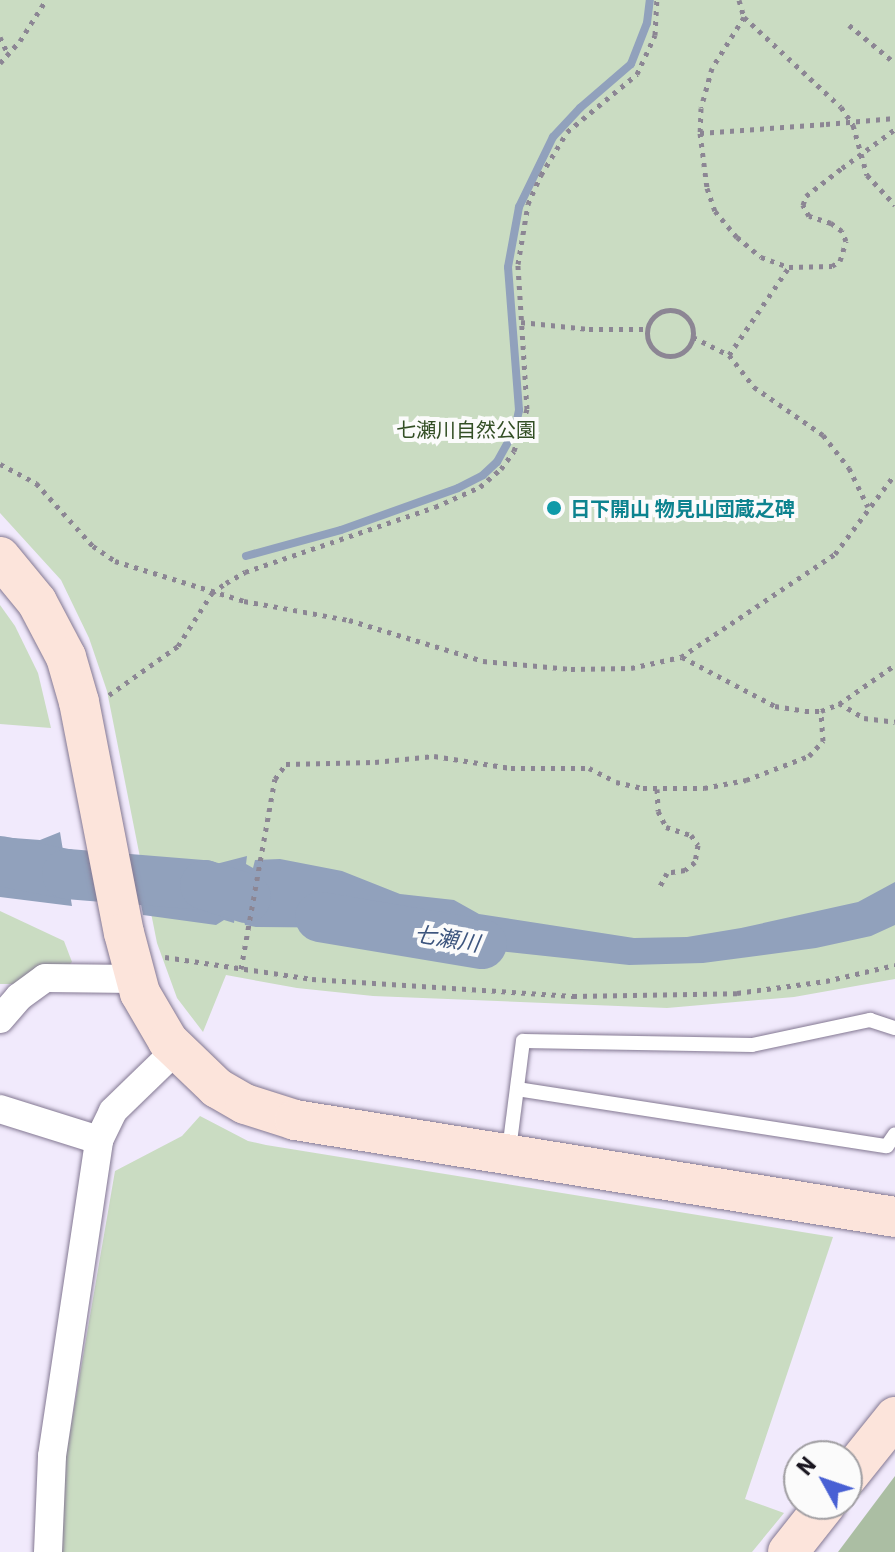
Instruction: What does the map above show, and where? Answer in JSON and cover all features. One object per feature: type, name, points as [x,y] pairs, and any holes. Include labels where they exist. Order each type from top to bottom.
[{"type":"street","points":[[0,557],[25,584],[59,639],[94,717],[152,1017],[176,1050],[217,1088],[264,1112],[314,1124],[895,1217]]},
{"type":"street","points":[[0,1019],[19,997],[45,978],[138,956]]},
{"type":"street","points":[[48,1552],[54,1444],[99,1140],[113,1111],[176,1050]]},
{"type":"street","points":[[0,1109],[99,1140]]},
{"type":"street","points":[[863,1457],[895,1417]]},
{"type":"street","points":[[788,1552],[813,1520]]},
{"type":"lane","points":[[509,1155],[523,1041],[752,1045],[870,1020],[895,1028]]},
{"type":"lane","points":[[517,1089],[887,1146],[895,1134]]},
{"type":"path","points":[[0,63],[46,0]]},
{"type":"path","points":[[94,717],[178,646],[212,593],[245,572],[435,507],[480,487],[495,476],[514,451],[525,419],[518,264],[528,204],[567,132],[637,74],[655,35],[657,0]]},
{"type":"path","points":[[739,0],[744,17],[841,107],[853,125],[867,175],[895,205]]},
{"type":"path","points":[[744,17],[707,79],[700,133],[707,188],[715,211],[761,257],[789,267],[832,266],[840,261],[846,241],[842,231],[831,223],[809,216],[803,205],[806,196],[895,129]]},
{"type":"path","points":[[849,25],[895,63]]},
{"type":"path","points":[[0,37],[8,54]]},
{"type":"path","points":[[700,133],[895,118]]},
{"type":"path","points":[[729,355],[789,267]]},
{"type":"path","points":[[673,310],[690,321],[693,337],[683,353],[667,357],[650,345],[647,329],[658,314],[673,310]]},
{"type":"path","points":[[521,322],[589,329],[647,329]]},
{"type":"path","points":[[693,337],[729,355],[754,387],[831,444],[869,508]]},
{"type":"path","points":[[0,464],[42,488],[107,558],[212,593],[349,620],[483,661],[608,669],[681,657],[822,565],[848,541],[895,474]]},
{"type":"path","points":[[681,657],[775,706],[821,711],[839,703],[895,665]]},
{"type":"path","points":[[839,703],[864,718],[895,722]]},
{"type":"path","points":[[241,969],[275,779],[286,764],[339,760],[375,762],[434,756],[511,768],[589,768],[616,782],[657,789],[728,784],[791,765],[819,748],[825,731],[821,711]]},
{"type":"path","points":[[657,789],[666,827],[695,839],[699,854],[690,868],[667,873],[658,890]]},
{"type":"path","points":[[138,956],[312,979],[469,990],[646,996],[784,988],[895,965]]},
{"type":"green space","name":"七瀬川自然公園","points":[[0,0],[895,0],[895,979],[794,997],[667,1008],[373,996],[297,988],[226,975],[203,1032],[177,998],[157,943],[107,691],[89,638],[61,580],[0,513]]},
{"type":"green space","points":[[0,605],[15,626],[38,673],[51,728],[0,724]]},
{"type":"green space","points":[[0,911],[64,941],[72,962],[64,970],[18,984],[0,984]]},
{"type":"green space","points":[[200,1116],[248,1141],[266,1145],[833,1237],[745,1499],[783,1514],[752,1552],[62,1552],[62,1478],[115,1171],[182,1136]]},
{"type":"green space","points":[[895,1476],[895,1552],[838,1552]]},
{"type":"water","points":[[60,832],[72,906],[0,897],[0,837],[40,840]]},
{"type":"water","points":[[131,855],[143,856],[185,872],[247,856],[246,864],[253,868],[255,860],[280,859],[342,871],[400,894],[454,900],[479,914],[634,938],[687,937],[741,928],[858,902],[895,882],[895,925],[871,936],[816,948],[703,963],[629,965],[480,949],[381,928],[256,927],[245,925],[242,913],[235,915],[234,923],[224,920],[216,925],[143,915],[140,899],[185,896],[187,891],[144,864],[133,864]]},
{"type":"waterway","points":[[246,556],[341,530],[458,488],[483,475],[497,462],[515,429],[519,410],[508,267],[519,207],[553,137],[580,108],[631,64],[647,23],[650,0]]},
{"type":"waterway","name":"七瀬川","points":[[0,861],[67,874],[205,885],[246,898]]},
{"type":"waterway","name":"七瀬川","points":[[320,917],[482,944]]},
{"type":"place","name":"日下開山 物見山団蔵之碑","points":[[554,508]]}]
